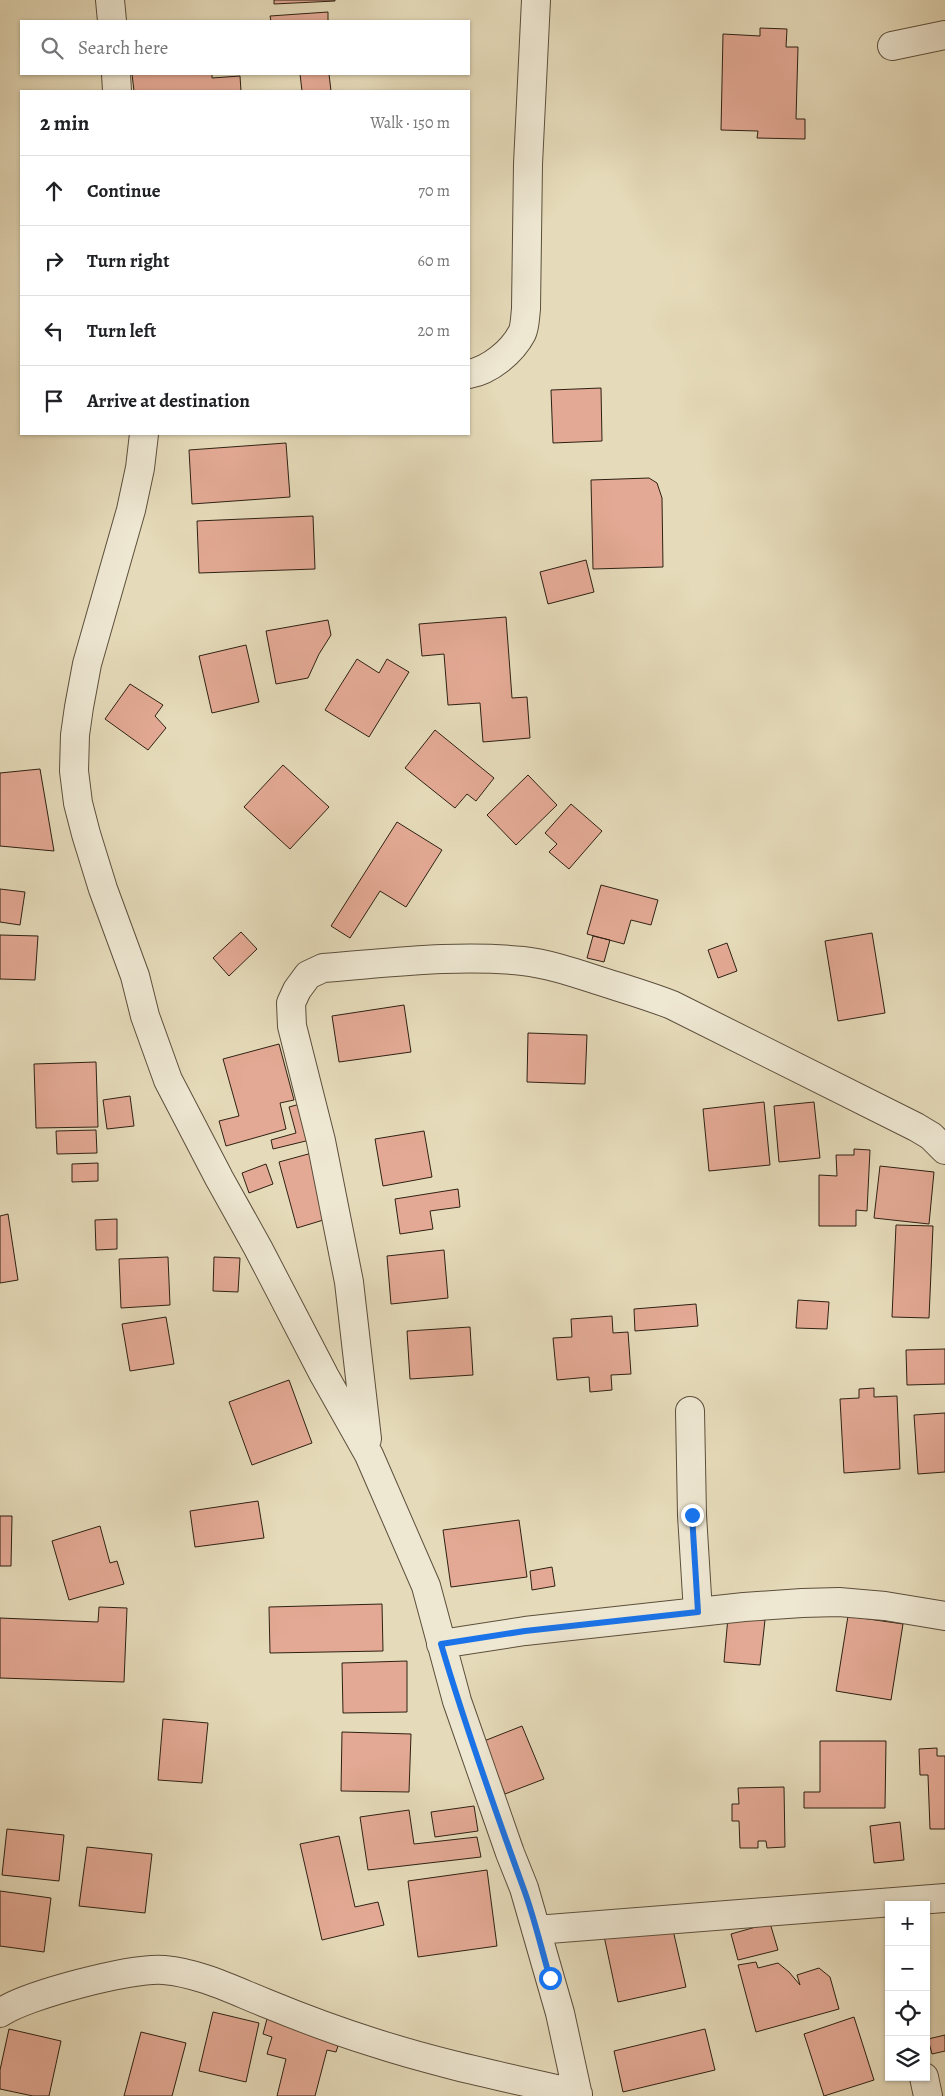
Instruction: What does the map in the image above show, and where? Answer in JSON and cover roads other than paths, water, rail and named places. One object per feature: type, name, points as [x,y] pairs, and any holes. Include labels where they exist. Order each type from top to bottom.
[{"type":"street","points":[[110,0],[112,20]]},
{"type":"street","points":[[470,374],[498,361],[513,346],[523,332],[526,309],[528,164],[536,0]]},
{"type":"street","points":[[892,46],[945,35]]},
{"type":"street","points":[[116,75],[117,90]]},
{"type":"street","points":[[0,2014],[19,2004],[106,1978],[147,1970],[165,1970],[210,1981],[272,2006],[372,2042],[452,2066],[578,2095],[560,2013],[524,1888],[457,1701],[426,1586],[369,1455],[324,1375],[168,1080],[145,1016],[135,976],[93,859],[78,803],[74,771],[75,735],[82,690],[87,664],[130,510],[140,468],[144,435]]},
{"type":"street","points":[[369,1455],[349,1282],[321,1141],[292,1026],[292,1004],[297,990],[308,975],[323,968],[441,959],[484,958],[525,962],[568,971],[645,994],[672,1005],[916,1127],[931,1136],[945,1150]]},
{"type":"street","points":[[690,1411],[692,1515],[698,1612]]},
{"type":"street","points":[[441,1644],[525,1631],[744,1607],[839,1602],[885,1606],[945,1616]]},
{"type":"street","points":[[918,1901],[945,1898]]},
{"type":"street","points":[[536,1930],[885,1904]]},
{"type":"street","points":[[925,2081],[928,2096]]}]
